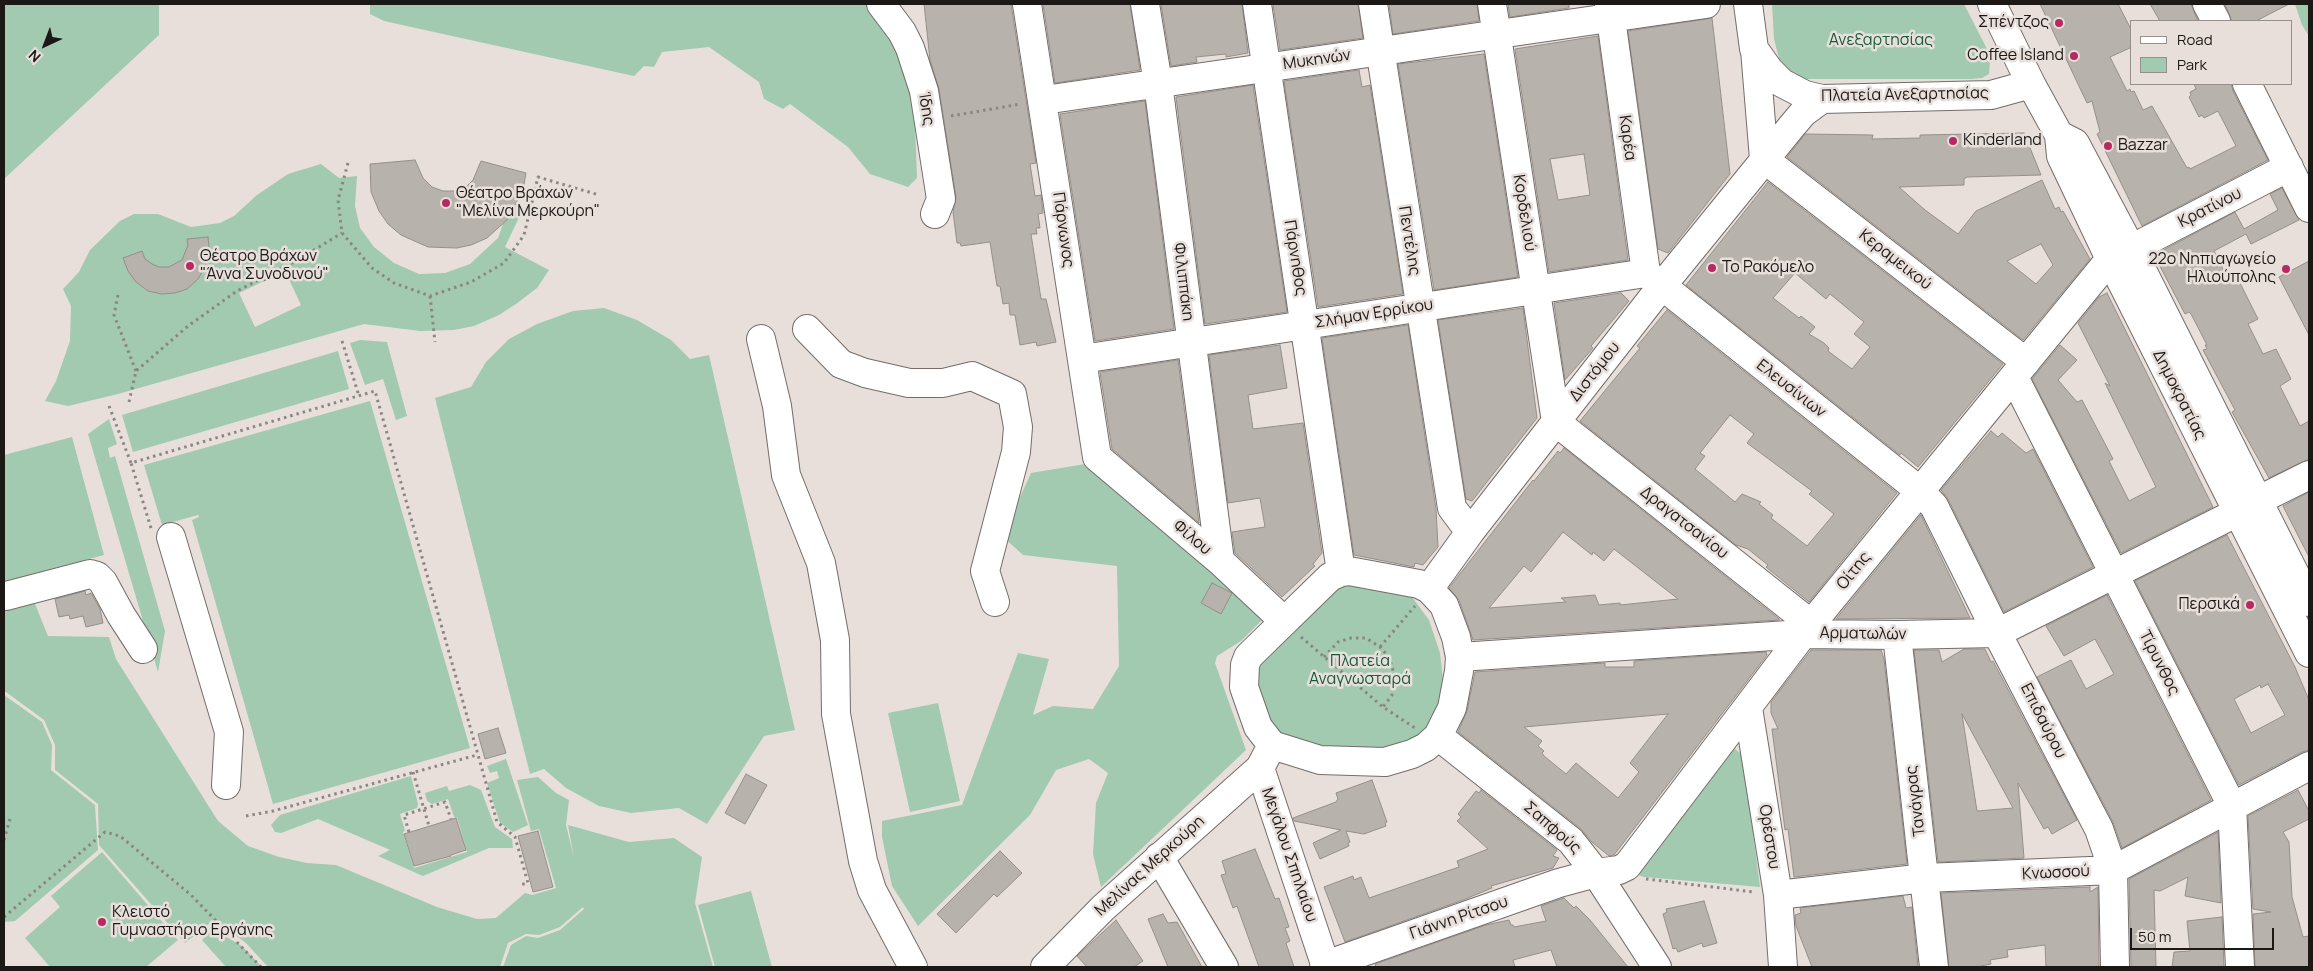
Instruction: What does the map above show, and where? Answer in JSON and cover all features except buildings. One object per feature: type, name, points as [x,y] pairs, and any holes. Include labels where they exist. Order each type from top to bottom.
[{"type":"street","name":"Πάρνωνος","points":[[1027,4],[1044,100],[1097,457]]},
{"type":"street","name":"Φιλιππάκη","points":[[1145,4],[1158,83],[1220,561]]},
{"type":"street","name":"Πάρνηθος","points":[[1257,4],[1341,572]]},
{"type":"street","name":"Πεντέλης","points":[[1374,4],[1419,307],[1452,508],[1470,532]]},
{"type":"street","name":"Κορδελιού","points":[[1492,4],[1556,422]]},
{"type":"street","name":"Μυκηνών","points":[[1044,100],[1497,34],[1610,11],[1706,4]]},
{"type":"street","name":"Πλατεία Ανεξαρτησίας","points":[[1748,4],[1754,48],[1769,70],[1782,83],[1805,96],[1822,99],[1991,94],[2011,91],[2031,84]]},
{"type":"street","points":[[1992,4],[2031,84]]},
{"type":"street","points":[[2207,4],[2215,20]]},
{"type":"street","name":"Ίδης","points":[[884,7],[902,32],[917,65],[924,91],[940,199],[935,214]]},
{"type":"street","name":"Καρέα","points":[[1610,11],[1654,280]]},
{"type":"street","points":[[1754,48],[1764,158]]},
{"type":"street","name":"Δημοκρατίας","points":[[2031,84],[2059,135],[2061,156],[2121,254],[2248,506],[2309,653]]},
{"type":"street","points":[[2248,85],[2309,208]]},
{"type":"street","name":"Διστόμου","points":[[1429,589],[1470,532],[1556,422],[1654,280],[1803,113],[1822,99]]},
{"type":"street","name":"Κεραµεικού","points":[[1764,158],[2020,370]]},
{"type":"street","name":"Κρατίνου","points":[[2121,254],[2289,168]]},
{"type":"street","name":"Οίτης","points":[[1608,871],[1633,859],[1807,629],[2020,370],[2121,254]]},
{"type":"street","name":"Σλήμαν Ερρίκου","points":[[1082,359],[1536,290],[1654,280]]},
{"type":"street","name":"Ελευσίνιων","points":[[1654,280],[1920,491]]},
{"type":"street","points":[[807,329],[840,364],[864,373],[908,383],[943,383],[972,376],[1012,394],[1018,427],[1016,452],[985,571],[995,602]]},
{"type":"street","points":[[761,339],[777,406],[786,475],[821,563],[835,640],[836,714],[864,861],[872,890],[913,967]]},
{"type":"street","name":"Τίρυνθος","points":[[2020,370],[2114,575],[2232,806],[2240,967]]},
{"type":"street","name":"Δραγατσανίου","points":[[1556,422],[1807,629]]},
{"type":"street","name":"Φίλου","points":[[1097,457],[1220,561],[1284,622]]},
{"type":"street","name":"Αρματωλών","points":[[1460,657],[1807,629],[1897,635],[1997,633],[2309,475]]},
{"type":"street","name":"Επιδαύρου","points":[[1920,491],[1934,506],[1997,633],[2099,829],[2113,870],[2115,967]]},
{"type":"street","name":"Δημοκρατίας","points":[[2248,506],[2309,602]]},
{"type":"street","points":[[171,537],[229,732],[226,785]]},
{"type":"street","points":[[1266,756],[1385,762],[1412,754],[1426,747],[1438,736],[1452,708],[1460,671],[1460,657],[1456,637],[1444,605],[1429,589],[1420,584],[1349,571],[1341,572]]},
{"type":"street","name":"Μεγάλου Σπηλαίου","points":[[1325,966],[1258,727],[1244,687],[1244,674],[1248,658],[1330,577],[1341,572]]},
{"type":"street","points":[[6,596],[90,574],[97,576],[103,582],[143,649]]},
{"type":"street","name":"Τανάγρας","points":[[1897,635],[1934,967]]},
{"type":"street","name":"Ορέστου","points":[[1748,708],[1778,894],[1776,967]]},
{"type":"street","name":"Σαπφούς","points":[[1438,736],[1608,871],[1657,967]]},
{"type":"street","name":"Μελίνας Μερκούρη","points":[[1056,963],[1102,908],[1266,756]]},
{"type":"street","name":"Κνωσσού","points":[[1778,894],[1925,878],[2113,870],[2309,766]]},
{"type":"street","points":[[1159,857],[1224,967]]},
{"type":"street","name":"Γιάννη Ρίτσου","points":[[1325,966],[1559,883],[1608,871]]},
{"type":"path","points":[[928,120],[1044,100]]},
{"type":"path","points":[[348,163],[338,200],[342,233],[372,268],[394,283],[430,296],[471,282],[504,263],[524,235],[538,177],[599,194]]},
{"type":"path","points":[[136,371],[188,326],[237,291],[264,279],[342,233]]},
{"type":"path","points":[[262,273],[264,279]]},
{"type":"path","points":[[118,295],[114,315],[136,371],[129,402]]},
{"type":"path","points":[[430,296],[435,342]]},
{"type":"path","points":[[342,341],[359,396]]},
{"type":"path","points":[[132,463],[375,391],[476,755],[497,822],[515,837],[528,883],[519,885]]},
{"type":"path","points":[[109,406],[132,463],[152,532],[171,537]]},
{"type":"path","points":[[1380,648],[1429,589]]},
{"type":"path","points":[[1284,622],[1403,722],[1438,736]]},
{"type":"path","points":[[1324,657],[1338,642],[1351,638],[1366,638],[1380,648],[1389,657],[1395,677],[1392,694],[1383,707]]},
{"type":"path","points":[[246,816],[273,811],[476,755]]},
{"type":"path","points":[[413,772],[429,826]]},
{"type":"path","points":[[409,832],[404,815],[445,802],[451,819]]},
{"type":"path","points":[[4,840],[11,815]]},
{"type":"path","points":[[4,917],[105,832],[120,836],[192,895],[261,967]]},
{"type":"path","points":[[1608,871],[1653,881],[1778,894]]},
{"type":"green space","points":[[4,4],[159,4],[159,35],[4,179]]},
{"type":"green space","points":[[370,4],[885,4],[914,100],[917,178],[908,187],[870,174],[848,147],[790,104],[783,109],[764,99],[759,82],[709,47],[662,52],[654,67],[644,66],[634,76],[384,21],[370,14]]},
{"type":"green space","name":"Ανεξαρτησίας","points":[[1772,4],[1964,4],[1986,47],[1990,60],[1989,74],[1982,78],[1971,79],[1803,79],[1789,72],[1780,62],[1774,39]]},
{"type":"green space","points":[[2295,4],[2309,4],[2309,36],[2302,25]]},
{"type":"green space","points":[[321,164],[339,178],[357,176],[355,206],[360,228],[374,247],[394,263],[419,274],[445,273],[470,264],[498,238],[511,202],[523,209],[505,247],[549,270],[537,288],[516,304],[499,315],[474,326],[454,330],[420,331],[364,324],[118,394],[68,406],[45,401],[56,381],[70,341],[71,306],[63,289],[79,272],[90,250],[120,221],[134,214],[158,214],[191,227],[220,223],[234,216],[257,195],[288,174]],"holes":[[[285,271],[301,305],[255,327],[239,293]]]},
{"type":"green space","points":[[604,308],[637,320],[671,340],[690,359],[709,355],[795,730],[764,736],[707,824],[679,808],[631,813],[599,806],[566,788],[544,769],[530,774],[435,398],[471,387],[486,362],[509,339],[537,324],[573,311]]},
{"type":"green space","points":[[360,340],[387,342],[407,416],[396,420],[383,379],[365,385],[350,343]]},
{"type":"green space","points":[[338,351],[349,389],[133,452],[122,415]]},
{"type":"green space","points":[[370,401],[470,748],[273,804],[192,520],[199,517],[198,515],[162,525],[144,465]]},
{"type":"green space","points":[[109,419],[117,444],[108,448],[110,458],[115,456],[165,631],[158,672],[88,434]]},
{"type":"green space","points":[[72,437],[104,555],[4,582],[4,455]]},
{"type":"green space","points":[[1091,463],[1267,615],[1241,641],[1217,656],[1215,663],[1246,750],[1101,887],[1093,854],[1096,803],[1108,773],[1089,759],[1056,770],[1030,815],[918,926],[892,886],[882,837],[882,821],[962,805],[1018,653],[1049,659],[1033,715],[1053,706],[1093,709],[1119,666],[1117,566],[1023,555],[1002,536],[1031,473]]},
{"type":"green space","name":"Πλατεία Αναγνωσταρά","points":[[1350,583],[1392,587],[1412,597],[1429,620],[1440,653],[1444,689],[1433,727],[1410,744],[1378,753],[1326,755],[1275,736],[1249,685],[1257,656],[1315,598]]},
{"type":"green space","points":[[33,599],[48,636],[109,637],[116,659],[218,821],[248,846],[279,857],[307,863],[336,865],[437,907],[477,919],[496,918],[525,893],[532,895],[556,888],[539,829],[531,831],[517,780],[538,777],[556,793],[569,800],[566,825],[574,858],[568,825],[629,842],[674,838],[702,857],[695,903],[713,967],[503,967],[511,945],[526,936],[538,938],[560,930],[584,909],[583,907],[560,927],[539,935],[526,934],[508,943],[500,967],[268,967],[246,943],[214,920],[185,943],[99,845],[98,804],[55,770],[55,745],[44,720],[4,692],[4,603]]},
{"type":"green space","points":[[4,695],[42,722],[52,745],[51,770],[95,805],[98,850],[15,921],[4,922]]},
{"type":"green space","points":[[938,703],[960,801],[910,812],[888,713]]},
{"type":"green space","points":[[1735,749],[1743,755],[1760,887],[1644,877],[1633,873],[1727,750]]},
{"type":"green space","points":[[506,759],[528,825],[513,832],[500,823],[487,783],[499,778],[497,771],[490,773],[487,766]]},
{"type":"green space","points":[[411,776],[418,804],[417,808],[400,814],[405,831],[403,832],[414,868],[467,852],[457,817],[454,817],[448,799],[432,804],[427,801],[425,793],[447,786],[449,791],[470,785],[481,790],[495,827],[512,839],[513,848],[489,848],[423,876],[378,856],[390,850],[318,819],[281,833],[275,832],[271,825],[280,815]]},
{"type":"green space","name":"Κλειστό Γυμναστήριο Εργάνης","points":[[102,852],[178,940],[146,967],[50,967],[25,938],[60,907],[51,896]]},
{"type":"green space","points":[[751,891],[772,967],[715,967],[698,905]]},
{"type":"green space","points":[[213,929],[242,946],[262,967],[226,967],[202,940]]},
{"type":"place","name":"Σπέντζος","points":[[2059,23]]},
{"type":"place","name":"Coffee Island","points":[[2074,56]]},
{"type":"place","name":"Kinderland","points":[[1953,141]]},
{"type":"place","name":"Bazzar","points":[[2108,146]]},
{"type":"place","name":"Θέατρο Βράχων \"Μελίνα Μερκούρη\"","points":[[446,203]]},
{"type":"place","name":"Θέατρο Βράχων \"Άννα Συνοδινού\"","points":[[190,266]]},
{"type":"place","name":"Το Ρακόμελο","points":[[1712,268]]},
{"type":"place","name":"22ο Νηπιαγωγείο Ηλιούπολης","points":[[2286,269]]},
{"type":"place","name":"Περσικά","points":[[2250,605]]},
{"type":"place","name":"Κλειστό Γυμναστήριο Εργάνης","points":[[102,922]]}]
